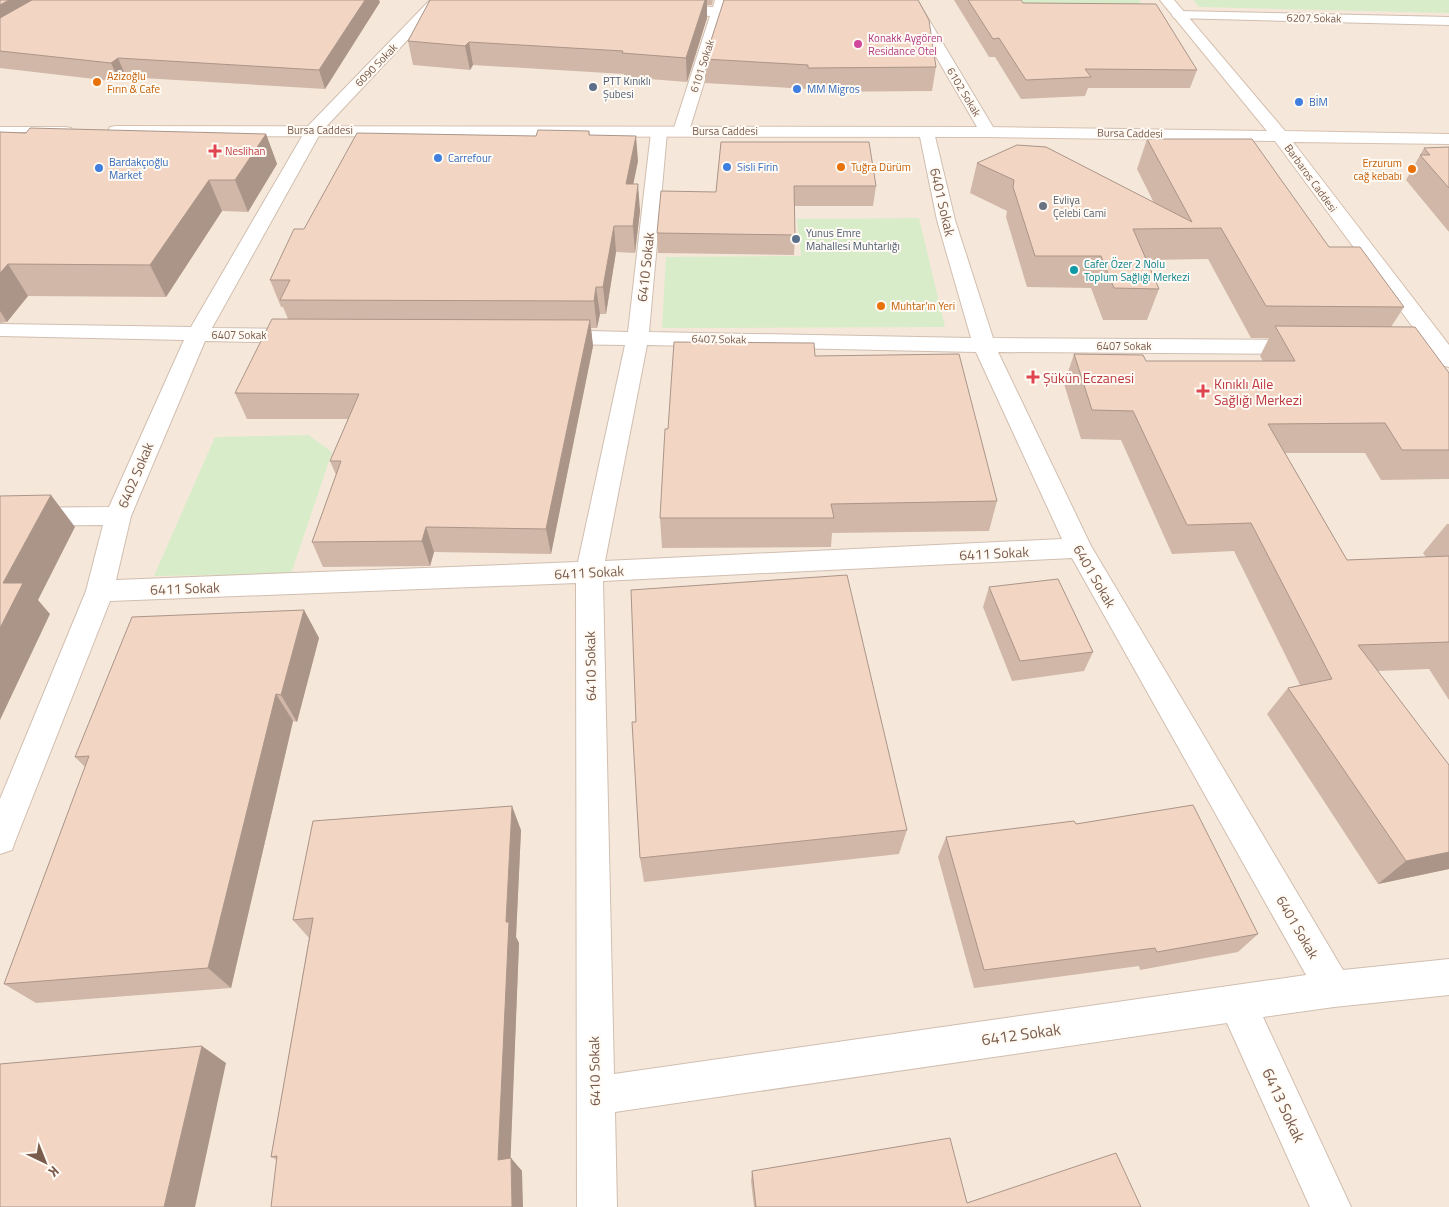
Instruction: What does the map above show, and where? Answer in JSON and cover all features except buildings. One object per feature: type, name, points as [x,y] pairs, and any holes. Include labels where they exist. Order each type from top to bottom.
[{"type":"street","name":"6090 Sokak","points":[[314,130],[438,0]]},
{"type":"street","name":"6102 Sokak","points":[[910,0],[988,132]]},
{"type":"street","name":"Barbaros Caddesi","points":[[1167,0],[1280,136],[1435,352]]},
{"type":"street","points":[[660,8],[720,6]]},
{"type":"street","name":"6101 Sokak","points":[[681,131],[720,6]]},
{"type":"street","name":"6207 Sokak","points":[[1179,15],[1449,21]]},
{"type":"street","name":"6402 Sokak","points":[[0,839],[100,591],[118,516],[196,335],[314,130]]},
{"type":"street","points":[[0,132],[78,131]]},
{"type":"street","name":"Bursa Caddesi","points":[[98,131],[988,132],[1449,139]]},
{"type":"street","name":"6410 Sokak","points":[[597,1207],[594,1096],[589,572],[638,337],[659,132]]},
{"type":"street","name":"6401 Sokak","points":[[927,132],[946,220],[984,345],[1079,548],[1334,989]]},
{"type":"street","name":"6407 Sokak","points":[[0,330],[324,336]]},
{"type":"street","name":"6407 Sokak","points":[[530,337],[638,337],[984,345],[1320,347]]},
{"type":"street","points":[[0,517],[118,516]]},
{"type":"street","name":"6411 Sokak","points":[[100,591],[589,572],[1079,548]]},
{"type":"street","name":"6412 Sokak","points":[[594,1096],[1334,989],[1449,977]]},
{"type":"street","name":"6413 Sokak","points":[[1237,1003],[1331,1207]]},
{"type":"shaded area","points":[[0,0],[1449,0],[1449,1207],[0,1207]]},
{"type":"green space","points":[[1022,0],[1139,0],[1146,12],[1027,12]]},
{"type":"green space","points":[[1193,0],[1449,0],[1449,13],[1199,7]]},
{"type":"green space","points":[[919,218],[945,327],[662,328],[666,257],[801,256],[797,219]]},
{"type":"green space","points":[[308,435],[332,452],[291,574],[154,576],[215,437]]},
{"type":"place","name":"Konakk Aygören Residance Otel","points":[[858,44]]},
{"type":"place","name":"Azizoğlu Fırın & Cafe","points":[[97,82]]},
{"type":"place","name":"PTT Kınıklı Şubesi","points":[[593,87]]},
{"type":"place","name":"MM Migros","points":[[797,89]]},
{"type":"place","name":"BİM","points":[[1299,102]]},
{"type":"place","name":"Neslihan","points":[[215,151]]},
{"type":"place","name":"Carrefour","points":[[438,158]]},
{"type":"place","name":"Sisli Firin","points":[[727,167]]},
{"type":"place","name":"Tuğra Dürüm","points":[[841,167]]},
{"type":"place","name":"Bardakçıoğlu Market","points":[[99,168]]},
{"type":"place","name":"Erzurum cağ kebabı","points":[[1412,169]]},
{"type":"place","name":"Evliya Çelebi Cami","points":[[1043,206]]},
{"type":"place","name":"Yunus Emre Mahallesi Muhtarlığı","points":[[796,239]]},
{"type":"place","name":"Cafer Özer 2 Nolu Toplum Sağlığı Merkezi","points":[[1074,270]]},
{"type":"place","name":"Muhtar'ın Yeri","points":[[881,306]]},
{"type":"place","name":"Şükün Eczanesi","points":[[1033,377]]},
{"type":"place","name":"Kınıklı Aile Sağlığı Merkezi","points":[[1203,391]]}]
